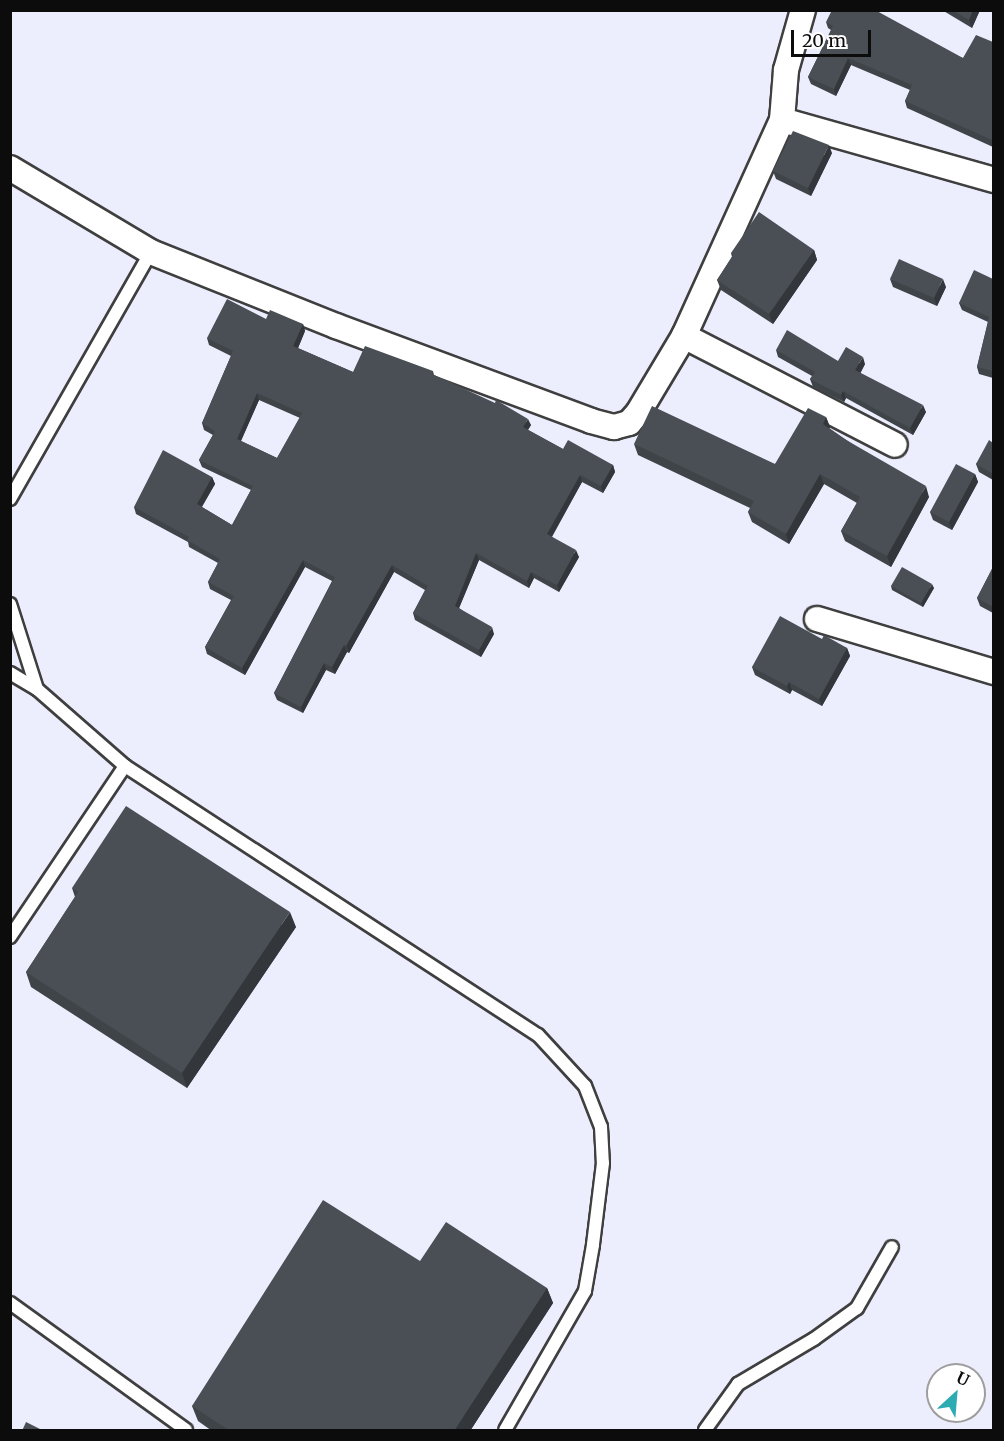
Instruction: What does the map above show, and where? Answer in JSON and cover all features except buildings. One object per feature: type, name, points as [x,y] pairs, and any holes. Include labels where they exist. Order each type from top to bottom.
[{"type":"street","points":[[10,168],[151,252],[336,326],[591,421],[614,427],[629,423],[638,413],[684,336],[782,120],[786,70],[803,10]]},
{"type":"street","points":[[782,120],[993,180]]},
{"type":"street","points":[[684,336],[895,445]]},
{"type":"street","points":[[817,619],[993,672]]},
{"type":"lane","points":[[10,500],[151,252]]},
{"type":"lane","points":[[10,604],[37,689]]},
{"type":"lane","points":[[10,673],[37,689],[125,766],[538,1035],[585,1086],[601,1127],[603,1163],[585,1291],[505,1431]]},
{"type":"lane","points":[[10,937],[125,766]]},
{"type":"lane","points":[[705,1431],[738,1384],[814,1339],[857,1308],[892,1247]]},
{"type":"lane","points":[[10,1303],[186,1431]]}]
